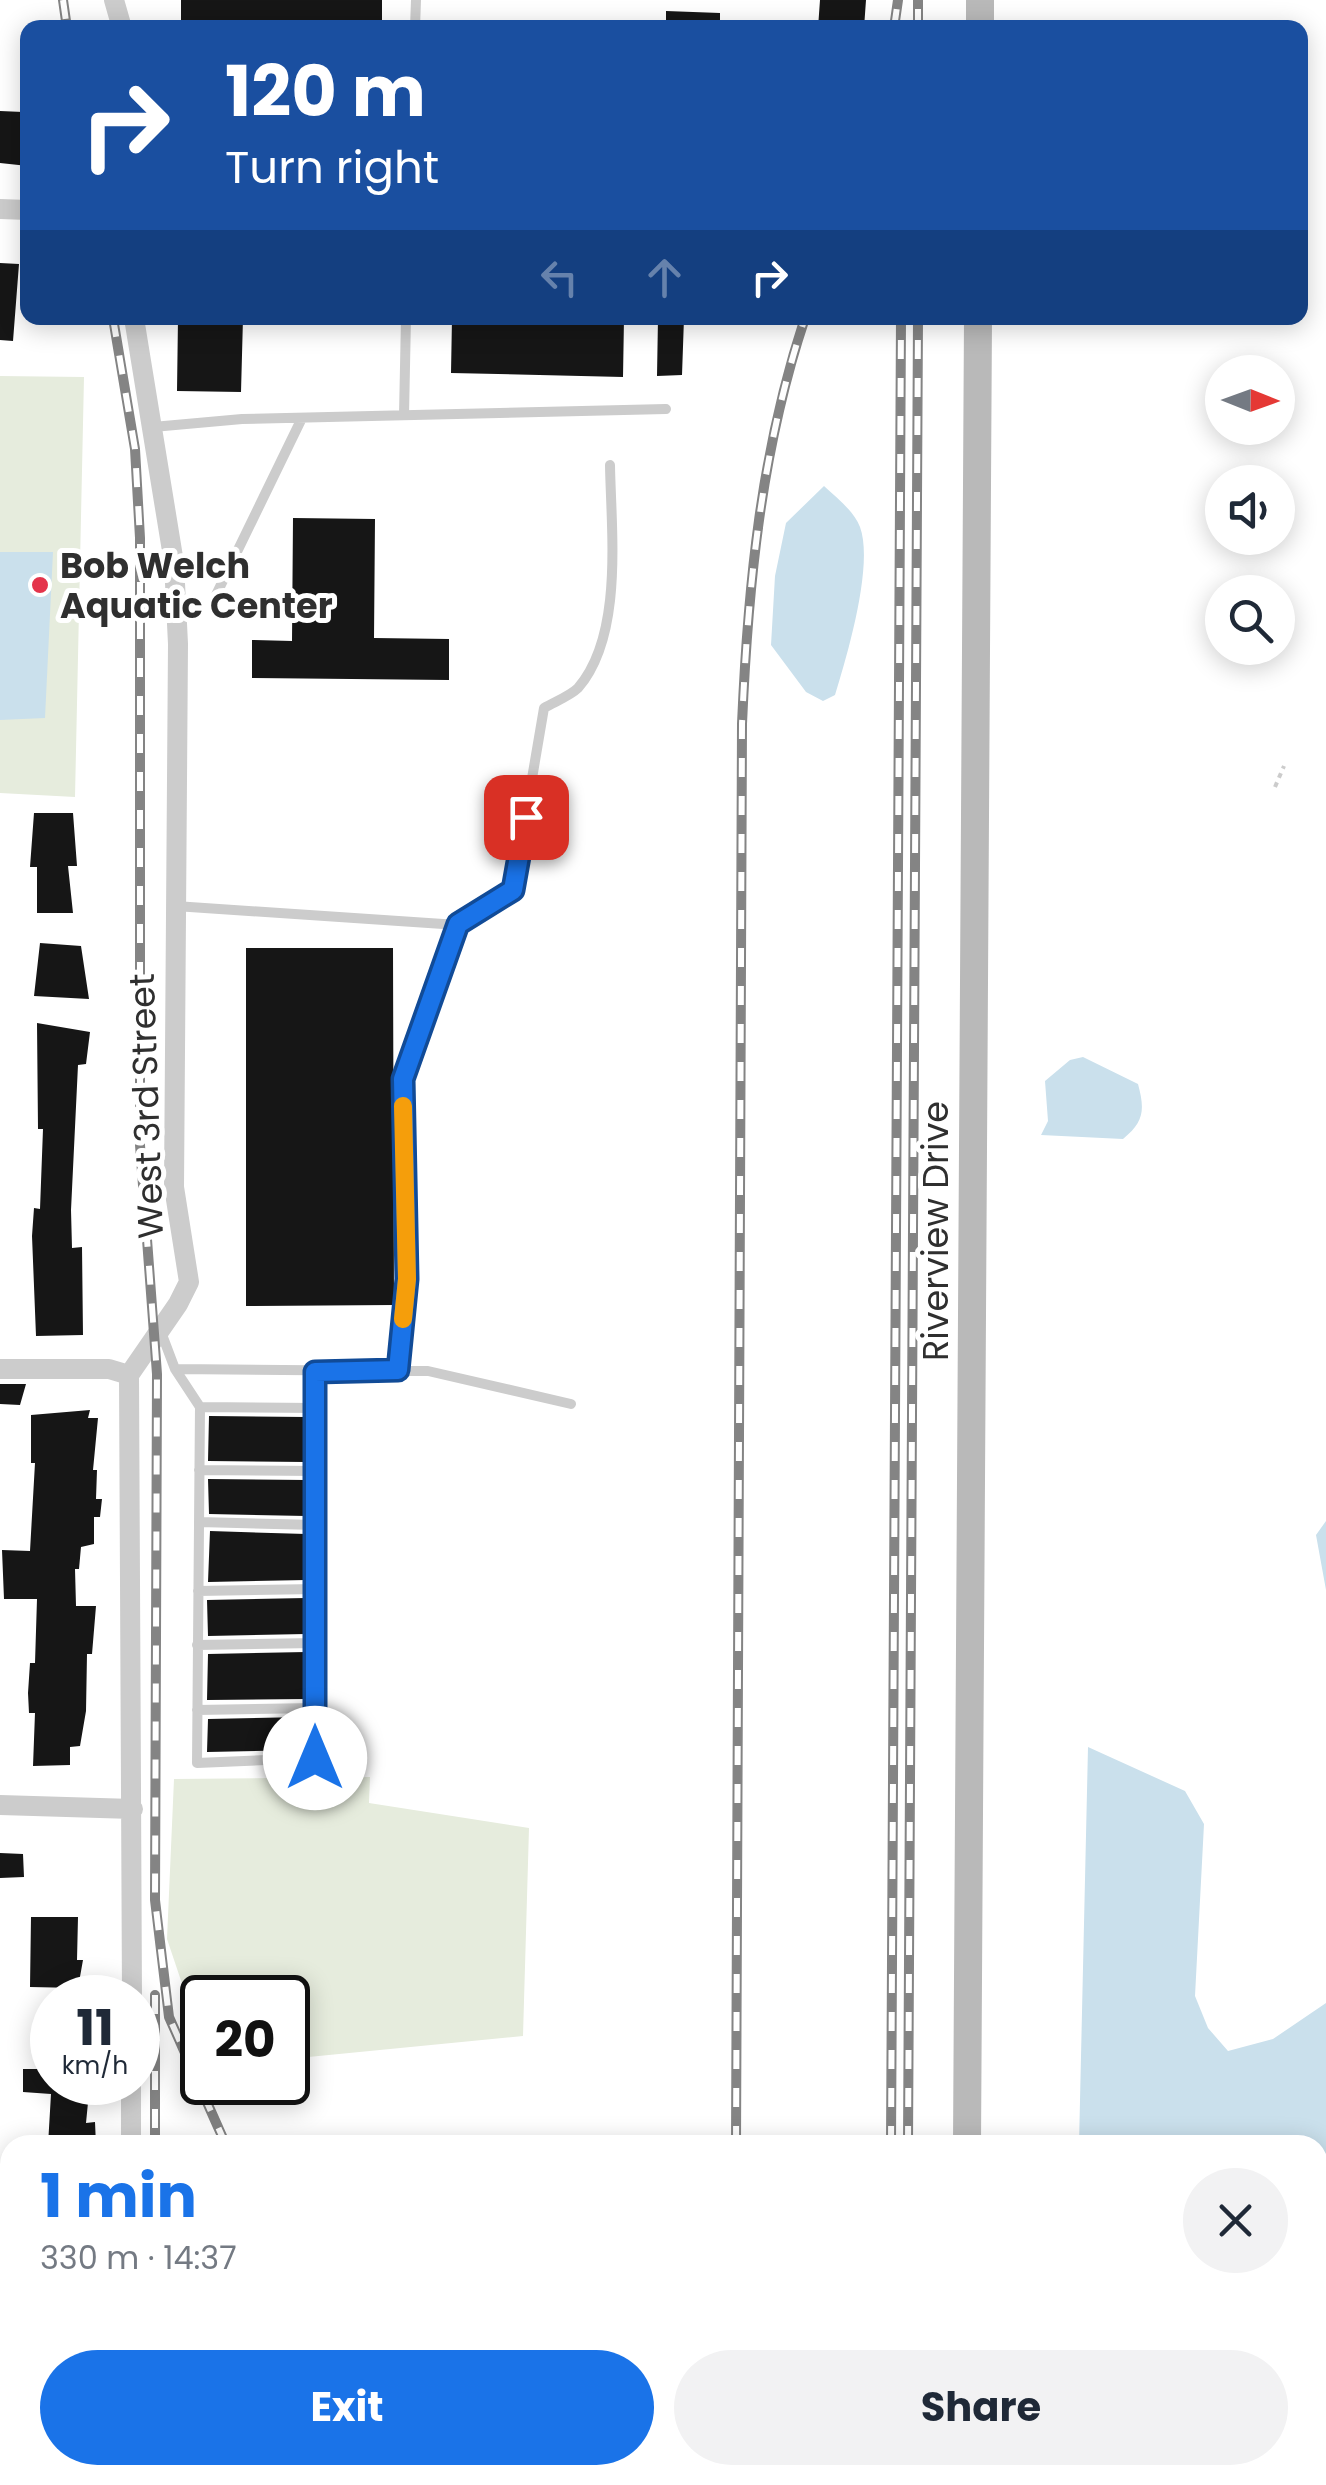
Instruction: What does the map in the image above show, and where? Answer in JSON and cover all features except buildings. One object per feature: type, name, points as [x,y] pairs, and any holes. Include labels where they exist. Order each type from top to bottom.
[{"type":"street","name":"West 3rd Street","points":[[129,1375],[188,1282],[174,1187],[178,644],[174,563],[135,325]]},
{"type":"street","name":"Riverview Drive","points":[[967,2135],[978,325]]},
{"type":"street","points":[[0,1369],[108,1369],[129,1375],[132,1975]]},
{"type":"street","points":[[0,1805],[133,1810]]},
{"type":"street","points":[[131,2135],[132,2105]]},
{"type":"lane","points":[[404,415],[406,325]]},
{"type":"lane","points":[[152,427],[302,418],[666,409]]},
{"type":"lane","points":[[216,595],[302,418]]},
{"type":"lane","points":[[174,906],[458,924],[513,890],[544,708],[577,689],[603,641],[612,569],[610,466]]},
{"type":"lane","points":[[398,1370],[407,1279],[403,1079],[458,924]]},
{"type":"lane","points":[[160,1331],[175,1369],[200,1406],[197,1763],[315,1758],[315,1372]]},
{"type":"lane","points":[[175,1369],[428,1371],[570,1404]]},
{"type":"lane","points":[[200,1406],[316,1408]]},
{"type":"lane","points":[[199,1470],[316,1471]]},
{"type":"lane","points":[[198,1522],[316,1525]]},
{"type":"lane","points":[[198,1591],[316,1589]]},
{"type":"lane","points":[[198,1645],[316,1643]]},
{"type":"lane","points":[[197,1710],[315,1708]]},
{"type":"path","points":[[1275,787],[1284,766]]},
{"type":"green space","name":"Bob Welch Aquatic Center","points":[[0,376],[84,377],[75,797],[0,793]]},
{"type":"green space","points":[[370,1777],[369,1803],[529,1828],[523,2036],[310,2057],[310,1975],[180,1978],[167,1939],[174,1779]]},
{"type":"water","points":[[824,486],[857,521],[864,564],[857,611],[835,695],[823,701],[806,692],[771,645],[775,576],[786,523]]},
{"type":"water","points":[[0,552],[53,552],[45,718],[0,720]]},
{"type":"water","points":[[1083,1057],[1138,1084],[1141,1115],[1123,1139],[1041,1135],[1048,1121],[1045,1081],[1070,1060]]},
{"type":"water","points":[[1326,1521],[1326,1590],[1316,1535]]},
{"type":"water","points":[[1088,1747],[1185,1791],[1204,1824],[1195,1996],[1208,2028],[1228,2051],[1273,2039],[1326,2003],[1326,2135],[1079,2135]]},
{"type":"railway","points":[[63,0],[66,20]]},
{"type":"railway","points":[[895,20],[898,0]]},
{"type":"railway","points":[[918,0],[918,20]]},
{"type":"railway","points":[[114,325],[135,449],[140,538],[140,1145],[157,1374],[155,1900],[169,2017],[222,2135]]},
{"type":"railway","points":[[736,2135],[742,724],[759,518],[777,418],[803,325]]},
{"type":"railway","points":[[891,2135],[901,325]]},
{"type":"railway","points":[[908,2135],[918,325]]},
{"type":"railway","points":[[155,2105],[155,2135]]},
{"type":"slow traffic","points":[[403,1106],[407,1279],[403,1319]]},
{"type":"place","name":"Bob Welch Aquatic Center","points":[[40,585]]},
{"type":"route","points":[[315,1758],[315,1372],[398,1370],[407,1279],[403,1079],[458,924],[513,890],[526,817]]}]
